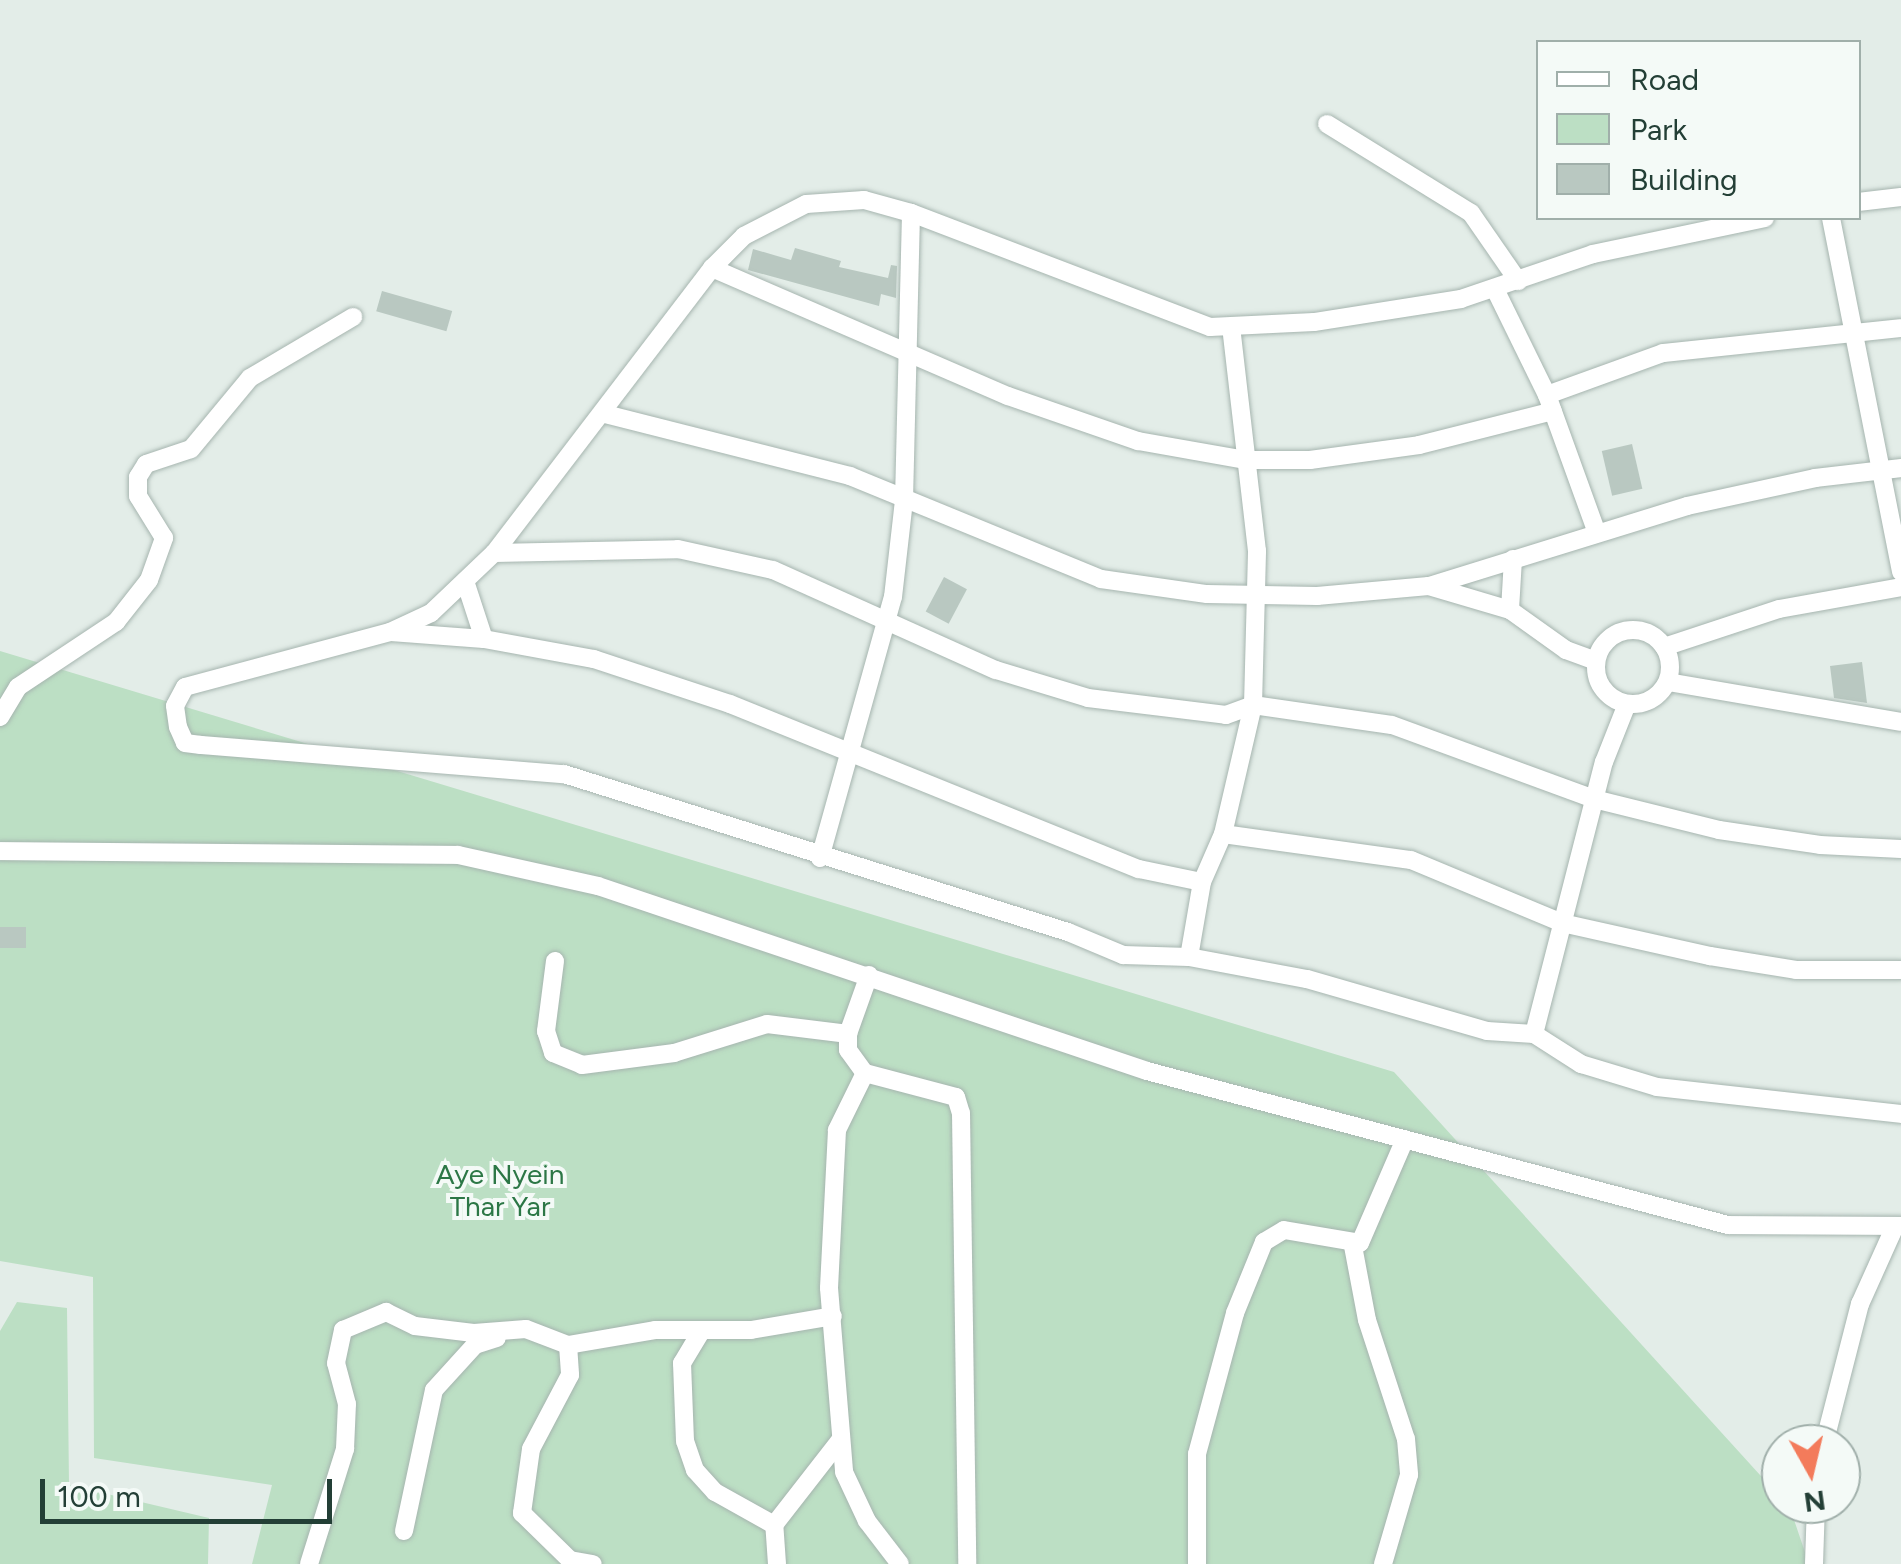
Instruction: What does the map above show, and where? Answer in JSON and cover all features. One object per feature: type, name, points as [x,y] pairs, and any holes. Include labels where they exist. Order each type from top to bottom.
[{"type":"street","points":[[1327,124],[1472,213],[1518,281]]},
{"type":"street","points":[[1861,202],[1901,197]]},
{"type":"street","points":[[1755,220],[1592,254],[1495,290],[1314,322],[1231,326],[1172,316],[911,213],[864,200],[806,204],[744,236],[712,268],[605,414],[494,553],[431,613],[390,632],[185,687],[176,706],[185,743],[564,774],[820,858],[1068,932],[1123,955],[1189,956],[1307,979],[1487,1032],[1534,1034],[1581,1064],[1657,1086],[1901,1114]]},
{"type":"street","points":[[820,858],[844,754],[886,623],[904,500],[911,213]]},
{"type":"street","points":[[1831,220],[1855,332],[1893,469],[1901,572]]},
{"type":"street","points":[[712,268],[908,349],[1008,396],[1138,441],[1246,460],[1310,460],[1419,446],[1550,403],[1664,353],[1901,328]]},
{"type":"street","points":[[1495,290],[1550,403],[1597,533]]},
{"type":"street","points":[[0,717],[18,687],[116,622],[149,580],[164,538],[138,496],[138,477],[146,464],[191,448],[250,378],[354,317]]},
{"type":"street","points":[[1189,956],[1202,882],[1222,834],[1253,705],[1256,596],[1231,326]]},
{"type":"street","points":[[605,414],[790,458],[1102,579],[1256,596],[1429,586],[1597,533],[1756,489],[1893,469]]},
{"type":"street","points":[[494,553],[678,548],[774,570],[996,670],[1088,698],[1226,715],[1253,705],[1392,725],[1594,799],[1720,830],[1901,848]]},
{"type":"street","points":[[1510,610],[1513,559]]},
{"type":"street","points":[[465,582],[484,640]]},
{"type":"street","points":[[1429,586],[1510,610],[1566,650],[1596,661],[1609,696],[1626,704],[1643,703],[1668,682],[1901,722]]},
{"type":"street","points":[[1596,661],[1617,634],[1634,630],[1664,646],[1779,609],[1901,588]]},
{"type":"street","points":[[390,632],[484,640],[594,659],[730,704],[844,754],[1139,869],[1202,882]]},
{"type":"street","points":[[1664,646],[1668,682]]},
{"type":"street","points":[[1534,1034],[1594,799],[1626,704]]},
{"type":"street","points":[[1222,834],[1411,860],[1562,923],[1796,970],[1901,970]]},
{"type":"street","points":[[0,851],[458,855],[598,886],[1147,1071],[1728,1225],[1898,1226],[1860,1304],[1829,1424]]},
{"type":"street","points":[[554,961],[546,1031],[553,1053],[582,1065],[674,1052],[766,1024],[848,1034]]},
{"type":"street","points":[[868,976],[848,1034],[848,1050],[866,1073],[956,1098],[961,1113],[967,1564]]},
{"type":"street","points":[[866,1073],[838,1130],[828,1219],[841,1439],[844,1472],[859,1504],[900,1564]]},
{"type":"street","points":[[1353,1246],[1366,1235],[1406,1139]]},
{"type":"street","points":[[1197,1564],[1197,1454],[1236,1313],[1264,1242],[1284,1230],[1353,1246]]},
{"type":"street","points":[[1353,1246],[1367,1320],[1406,1438],[1409,1476],[1383,1564]]},
{"type":"street","points":[[309,1564],[346,1449],[348,1404],[336,1363],[343,1330],[386,1312],[415,1326],[474,1334],[526,1329],[568,1346],[655,1330],[751,1330],[833,1316]]},
{"type":"street","points":[[404,1532],[434,1390],[475,1346],[526,1329]]},
{"type":"street","points":[[702,1330],[682,1363],[685,1442],[695,1470],[715,1492],[774,1525]]},
{"type":"street","points":[[568,1346],[570,1376],[531,1449],[522,1513],[570,1560],[593,1564]]},
{"type":"street","points":[[777,1564],[774,1525],[841,1439]]},
{"type":"street","points":[[1814,1564],[1815,1524]]},
{"type":"green space","name":"Aye Nyein Thar Yar","points":[[0,651],[1394,1072],[1761,1476],[1761,1524],[1795,1524],[1809,1564],[252,1564],[272,1485],[94,1458],[93,1277],[0,1261]]},
{"type":"green space","points":[[17,1302],[67,1308],[69,1485],[209,1518],[208,1564],[0,1564],[0,1331]]},
{"type":"building","points":[[795,248],[841,261],[839,267],[888,278],[891,265],[897,266],[896,298],[881,294],[879,306],[748,270],[753,249],[791,260]]},
{"type":"building","points":[[382,291],[452,311],[446,331],[376,311]]},
{"type":"building","points":[[1632,444],[1642,489],[1612,496],[1602,451]]},
{"type":"building","points":[[944,577],[967,589],[949,624],[926,611]]},
{"type":"building","points":[[1862,662],[1867,703],[1834,698],[1830,666]]},
{"type":"building","points":[[0,927],[26,927],[26,948],[0,948]]}]
